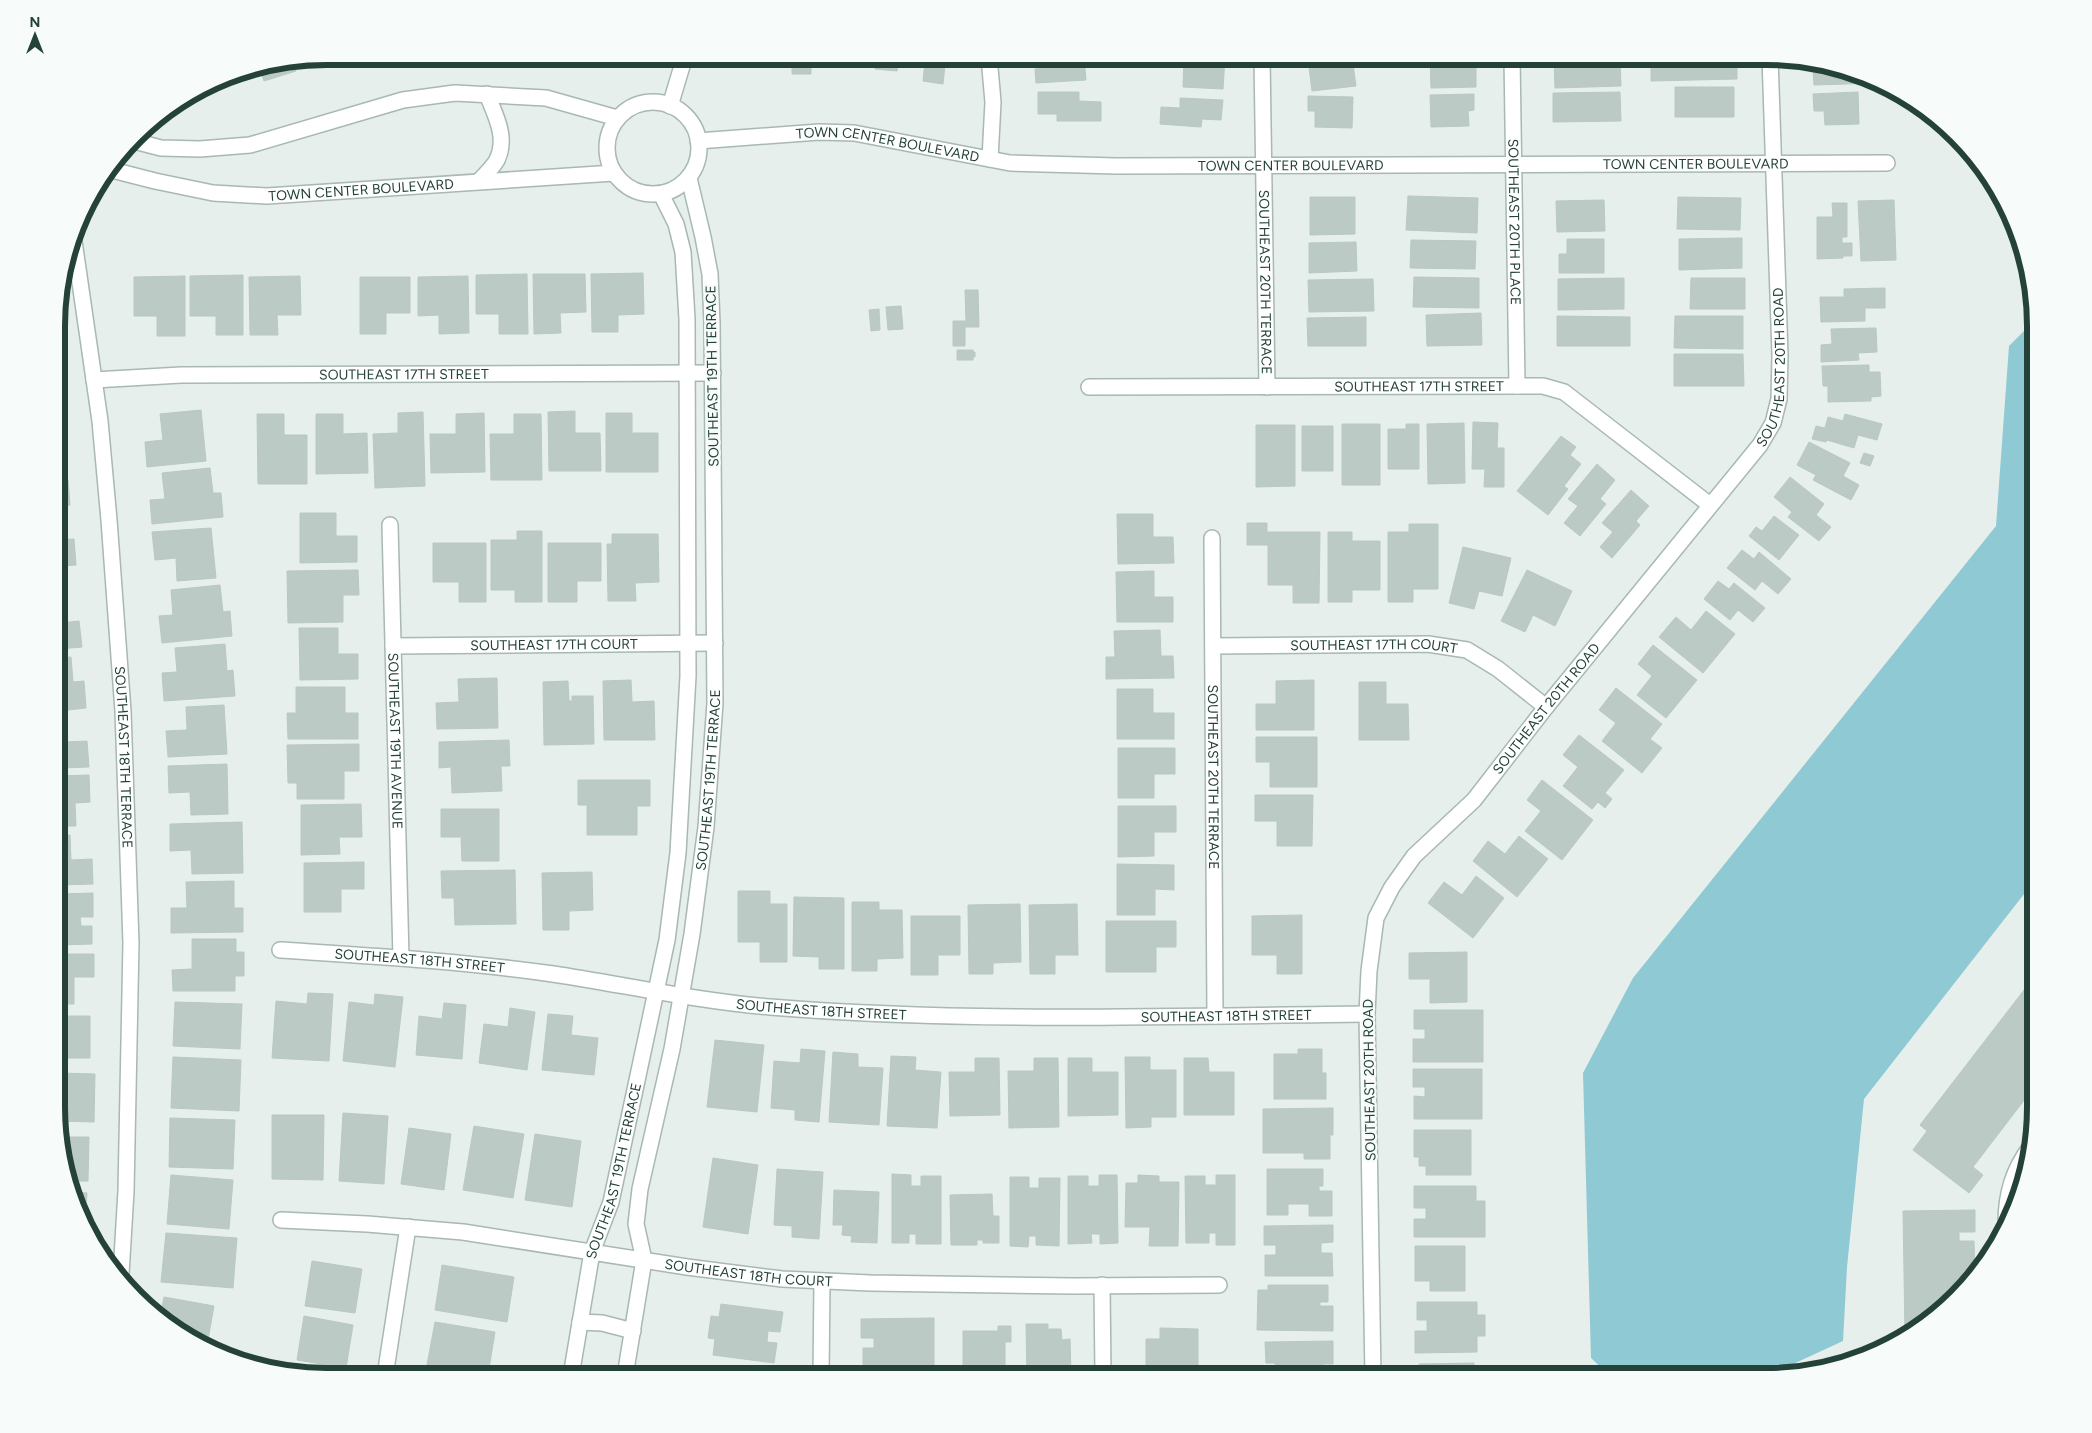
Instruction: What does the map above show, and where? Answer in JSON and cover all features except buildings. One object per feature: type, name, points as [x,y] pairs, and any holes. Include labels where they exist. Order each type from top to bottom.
[{"type":"street","points":[[670,106],[682,65]]},
{"type":"street","points":[[990,65],[993,102],[990,159]]},
{"type":"street","name":"SOUTHEAST 20TH TERRACE","points":[[1262,65],[1267,387]]},
{"type":"street","name":"SOUTHEAST 20TH PLACE","points":[[1512,65],[1517,386]]},
{"type":"street","name":"SOUTHEAST 20TH ROAD","points":[[1373,1368],[1367,1014],[1369,970],[1376,918],[1392,887],[1414,856],[1474,800],[1546,707],[1760,444],[1773,423],[1779,399],[1780,355],[1770,65]]},
{"type":"street","points":[[140,142],[161,148],[200,149],[250,145],[404,100],[455,93],[546,98],[617,118]]},
{"type":"street","points":[[479,181],[497,161],[501,146],[500,125],[487,94]]},
{"type":"street","points":[[645,102],[660,102],[670,106],[688,118],[696,132],[699,147],[696,164],[689,178],[676,188],[661,194],[645,194],[630,189],[617,179],[609,165],[606,149],[609,132],[617,118],[630,108],[645,102]]},
{"type":"street","name":"TOWN CENTER BOULEVARD","points":[[698,141],[818,132],[854,133],[1010,163],[1116,166],[1886,163]]},
{"type":"street","name":"TOWN CENTER BOULEVARD","points":[[116,171],[213,193],[267,196],[614,173]]},
{"type":"street","name":"SOUTHEAST 19TH TERRACE","points":[[626,1368],[644,1260],[636,1224],[640,1190],[672,1049],[692,934],[706,827],[715,703],[713,373],[710,274],[689,178]]},
{"type":"street","name":"SOUTHEAST 19TH TERRACE","points":[[572,1368],[592,1252],[611,1202],[667,940],[678,853],[688,686],[687,319],[683,252],[676,224],[661,194]]},
{"type":"street","name":"SOUTHEAST 18TH TERRACE","points":[[76,253],[94,380],[109,520],[123,702],[131,943],[126,1191],[121,1269]]},
{"type":"street","name":"SOUTHEAST 17TH STREET","points":[[94,380],[181,374],[713,373]]},
{"type":"street","name":"SOUTHEAST 17TH STREET","points":[[1088,387],[1543,386],[1564,392],[1710,505]]},
{"type":"street","name":"SOUTHEAST 19TH AVENUE","points":[[390,525],[401,958]]},
{"type":"street","name":"SOUTHEAST 20TH TERRACE","points":[[1212,538],[1215,1016]]},
{"type":"street","name":"SOUTHEAST 17TH COURT","points":[[393,646],[715,643]]},
{"type":"street","name":"SOUTHEAST 17TH COURT","points":[[1213,646],[1428,644],[1467,650],[1498,669],[1546,707]]},
{"type":"street","name":"SOUTHEAST 18TH STREET","points":[[280,950],[443,960],[553,974],[765,1007],[852,1013],[944,1017],[1367,1014]]},
{"type":"street","points":[[2006,1209],[2010,1185],[2021,1160]]},
{"type":"street","name":"SOUTHEAST 18TH COURT","points":[[281,1220],[463,1232],[773,1278],[870,1283],[1102,1286],[1219,1285]]},
{"type":"street","points":[[386,1368],[408,1227]]},
{"type":"street","points":[[821,1368],[822,1281]]},
{"type":"street","points":[[1102,1286],[1103,1368]]},
{"type":"street","points":[[580,1322],[602,1323],[633,1331]]},
{"type":"water","points":[[2027,328],[2027,890],[1864,1099],[1847,1267],[1843,1341],[1787,1367],[1602,1368],[1591,1358],[1583,1073],[1633,978],[1996,526],[2009,346]]}]
